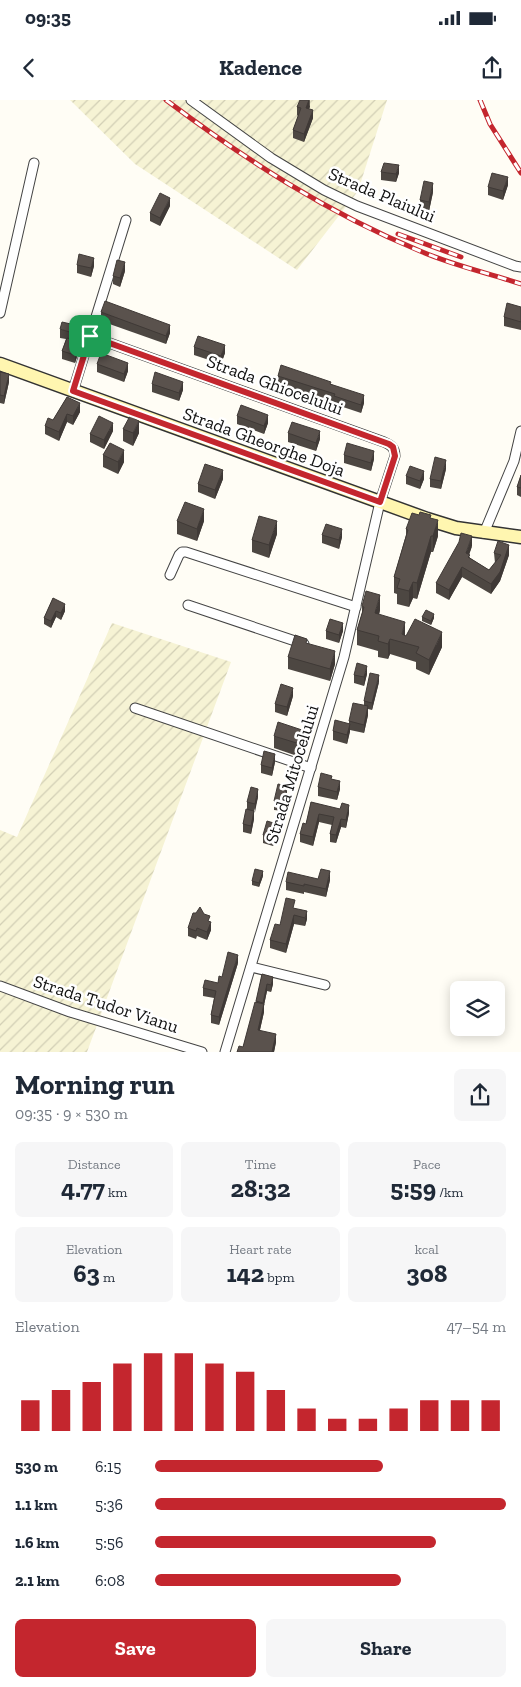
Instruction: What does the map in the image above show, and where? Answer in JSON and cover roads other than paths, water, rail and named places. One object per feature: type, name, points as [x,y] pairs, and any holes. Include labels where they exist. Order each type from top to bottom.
[{"type":"main road","name":"Strada Gheorghe Doja","points":[[0,364],[456,528],[521,537]]},
{"type":"street","name":"Strada Plaiului","points":[[191,100],[271,158],[324,190],[357,206],[521,267]]},
{"type":"street","points":[[0,312],[34,164]]},
{"type":"street","points":[[73,391],[126,220]]},
{"type":"street","name":"Strada Ghiocelului","points":[[90,336],[389,444],[393,447],[395,456],[380,502]]},
{"type":"street","points":[[484,533],[514,461],[521,431]]},
{"type":"street","name":"Strada Mitocelului","points":[[225,1052],[344,657],[380,502]]},
{"type":"street","points":[[170,575],[179,555],[182,552],[186,552],[356,607]]},
{"type":"street","points":[[188,605],[317,648]]},
{"type":"street","points":[[335,654],[344,657]]},
{"type":"street","points":[[135,708],[311,768]]},
{"type":"street","points":[[251,967],[325,985]]},
{"type":"street","name":"Strada Tudor Vianu","points":[[0,986],[70,1012],[202,1052]]},
{"type":"railway","points":[[166,100],[257,164],[319,202],[385,236],[432,256],[521,284]]},
{"type":"railway","points":[[480,100],[490,124],[521,173]]},
{"type":"railway","points":[[398,234],[461,257]]}]
